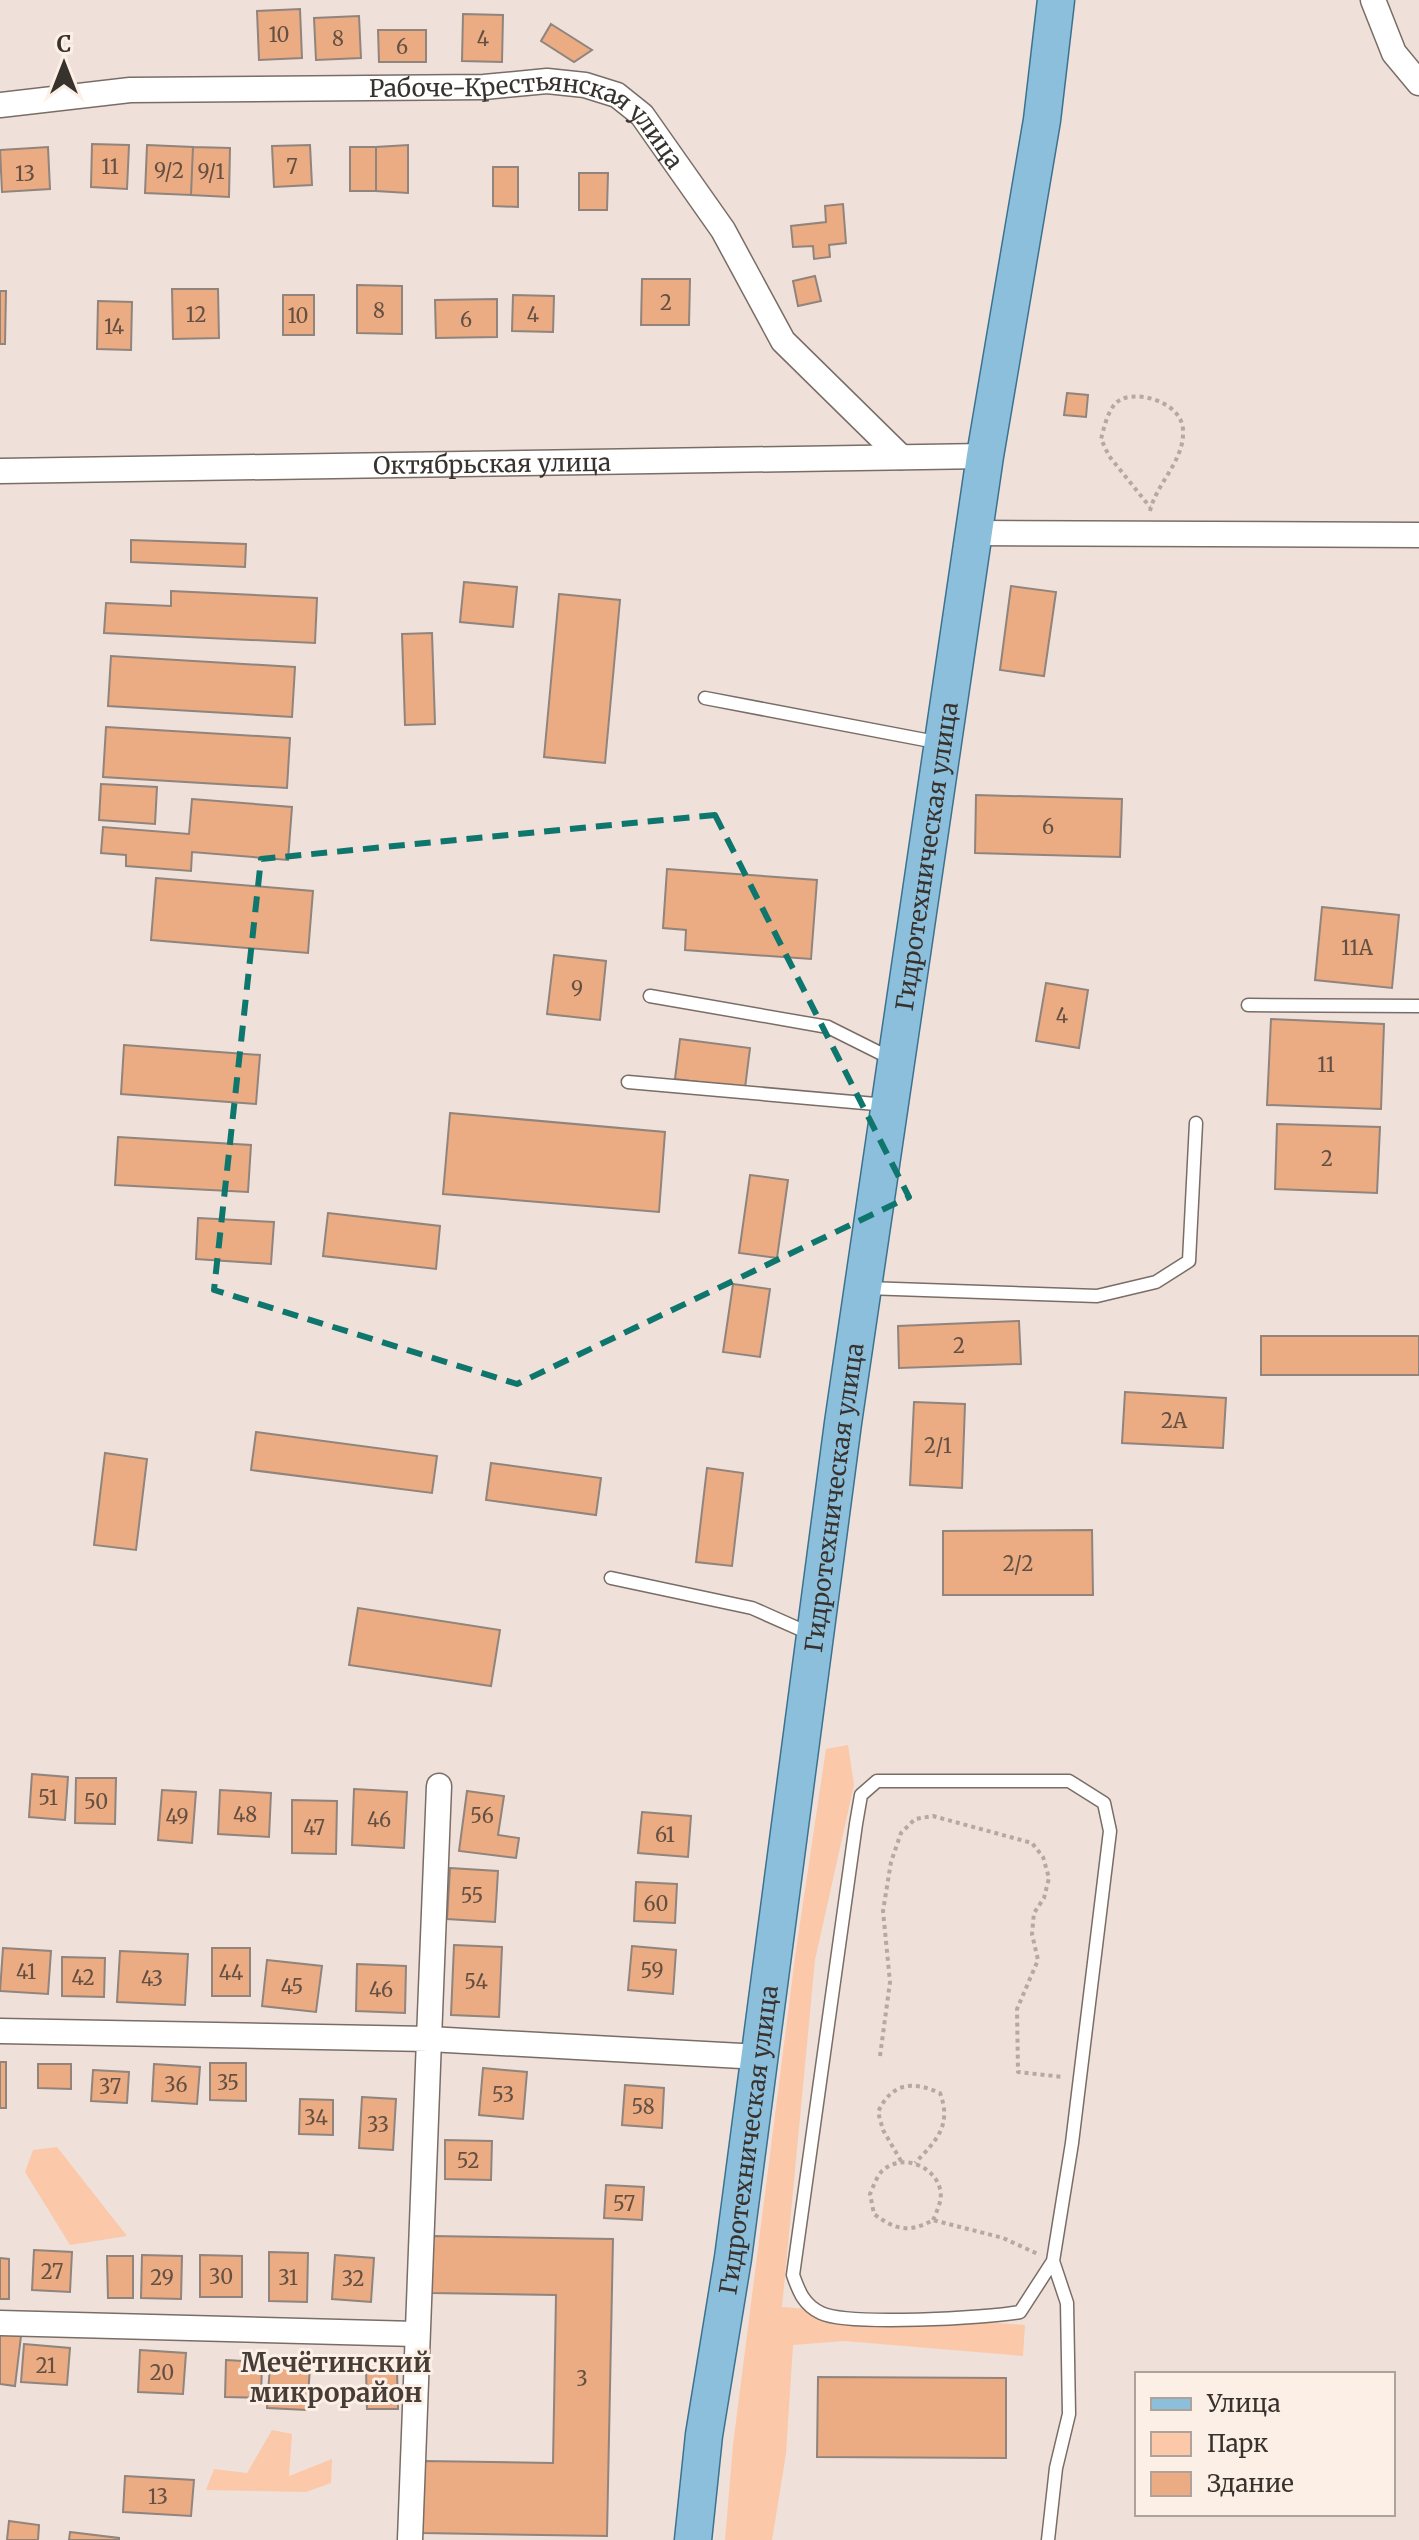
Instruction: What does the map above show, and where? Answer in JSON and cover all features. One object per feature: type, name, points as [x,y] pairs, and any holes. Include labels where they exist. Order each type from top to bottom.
[{"type":"main road","name":"Гидротехническая улица","points":[[693,2540],[704,2435],[733,2258],[863,1288],[985,456],[1042,120],[1056,0]]},
{"type":"street","points":[[1373,0],[1394,53],[1419,83]]},
{"type":"street","name":"Рабоче-Крестьянская улица","points":[[0,105],[130,90],[484,87],[547,81],[585,85],[617,95],[642,115],[723,230],[783,341],[901,457]]},
{"type":"street","name":"Октябрьская улица","points":[[0,471],[985,456]]},
{"type":"street","points":[[976,533],[1419,535]]},
{"type":"street","points":[[410,2540],[439,1786]]},
{"type":"street","points":[[0,2031],[429,2039],[760,2057]]},
{"type":"street","points":[[0,2323],[416,2334]]},
{"type":"lane","points":[[705,698],[945,744]]},
{"type":"lane","points":[[650,996],[828,1027],[897,1061]]},
{"type":"lane","points":[[1248,1005],[1419,1006]]},
{"type":"lane","points":[[628,1082],[890,1106]]},
{"type":"lane","points":[[863,1288],[1097,1296],[1156,1282],[1189,1261],[1196,1123]]},
{"type":"lane","points":[[611,1578],[752,1608],[815,1636]]},
{"type":"lane","points":[[877,1781],[1069,1781],[1104,1803],[1110,1831],[1080,2079],[1053,2261],[1020,2312],[986,2318],[862,2318],[823,2314],[802,2300],[793,2275],[861,1795],[877,1781]]},
{"type":"lane","points":[[1048,2540],[1056,2468],[1069,2414],[1067,2303],[1053,2261]]},
{"type":"path","points":[[1147,534],[1150,507],[1179,454],[1184,433],[1181,418],[1173,406],[1154,399],[1124,397],[1114,404],[1101,439],[1109,456],[1150,507]]},
{"type":"path","points":[[880,2056],[890,1982],[883,1911],[891,1862],[901,1833],[915,1819],[933,1816],[1032,1843],[1043,1857],[1049,1878],[1044,1898],[1034,1913],[1032,1934],[1038,1960],[1017,2009],[1018,2072],[1080,2079]]},
{"type":"path","points":[[901,2161],[883,2130],[878,2112],[885,2097],[902,2087],[921,2085],[940,2093],[947,2110],[944,2129],[915,2163]]},
{"type":"path","points":[[901,2161],[915,2163],[940,2188],[940,2201],[933,2220],[916,2230],[892,2227],[874,2214],[870,2194],[882,2171],[901,2161]]},
{"type":"path","points":[[933,2220],[1003,2238],[1053,2261]]},
{"type":"highlighted area","points":[[715,815],[909,1197],[517,1384],[214,1290],[261,859]]},
{"type":"green space","points":[[848,1745],[854,1785],[815,1960],[782,2307],[1025,2325],[1023,2356],[844,2341],[793,2345],[786,2454],[772,2540],[725,2540],[733,2445],[796,1950],[826,1749]]},
{"type":"green space","points":[[57,2147],[127,2236],[70,2245],[25,2172],[33,2150]]},
{"type":"green space","points":[[272,2430],[292,2434],[289,2476],[332,2459],[331,2483],[306,2492],[206,2490],[214,2469],[247,2473]]},
{"type":"building","points":[[300,9],[302,58],[259,60],[257,11]]},
{"type":"building","points":[[463,14],[503,15],[502,62],[462,61]]},
{"type":"building","points":[[359,16],[361,58],[316,60],[314,18]]},
{"type":"building","points":[[551,24],[592,50],[574,62],[541,41]]},
{"type":"building","points":[[378,30],[426,30],[426,62],[379,62]]},
{"type":"building","points":[[92,144],[129,145],[127,189],[91,187]]},
{"type":"building","points":[[147,145],[193,147],[191,195],[145,193]]},
{"type":"building","points":[[310,145],[312,185],[274,187],[272,146]]},
{"type":"building","points":[[408,145],[408,193],[376,191],[376,147]]},
{"type":"building","points":[[48,147],[50,189],[2,192],[0,150]]},
{"type":"building","points":[[193,147],[230,148],[229,197],[191,195]]},
{"type":"building","points":[[350,147],[376,147],[376,191],[350,191]]},
{"type":"building","points":[[493,167],[518,167],[518,207],[493,206]]},
{"type":"building","points":[[579,173],[608,173],[607,210],[579,210]]},
{"type":"building","points":[[843,204],[846,243],[829,245],[830,257],[814,259],[813,246],[793,247],[791,226],[826,222],[825,206]]},
{"type":"building","points":[[815,276],[821,301],[798,306],[793,281]]},
{"type":"building","points":[[642,279],[690,279],[689,325],[641,325]]},
{"type":"building","points":[[357,285],[402,286],[402,334],[357,333]]},
{"type":"building","points":[[172,289],[218,289],[219,338],[173,339]]},
{"type":"building","points":[[0,291],[6,291],[5,344],[0,344]]},
{"type":"building","points":[[283,295],[314,295],[314,335],[283,335]]},
{"type":"building","points":[[513,295],[554,296],[553,332],[512,331]]},
{"type":"building","points":[[497,299],[497,337],[436,338],[435,300]]},
{"type":"building","points":[[98,301],[132,302],[131,350],[97,349]]},
{"type":"building","points":[[1067,393],[1088,395],[1086,417],[1064,415]]},
{"type":"building","points":[[131,540],[246,544],[245,567],[131,562]]},
{"type":"building","points":[[464,582],[517,587],[513,627],[460,622]]},
{"type":"building","points":[[1011,586],[1056,592],[1044,676],[1000,670]]},
{"type":"building","points":[[171,591],[317,598],[315,643],[104,633],[106,603],[171,606]]},
{"type":"building","points":[[559,594],[620,600],[605,763],[544,757]]},
{"type":"building","points":[[432,633],[435,724],[405,725],[402,634]]},
{"type":"building","points":[[111,656],[295,667],[292,717],[108,706]]},
{"type":"building","points":[[106,727],[290,738],[287,788],[103,777]]},
{"type":"building","points":[[101,784],[157,787],[155,824],[99,820]]},
{"type":"building","points":[[976,795],[1122,799],[1120,857],[975,853]]},
{"type":"building","points":[[192,799],[292,807],[288,860],[192,852],[191,871],[126,866],[126,855],[101,853],[103,827],[189,834]]},
{"type":"building","points":[[667,869],[817,880],[811,959],[685,950],[686,930],[663,928]]},
{"type":"building","points":[[156,878],[313,891],[308,953],[151,940]]},
{"type":"building","points":[[1322,907],[1399,915],[1392,988],[1315,980]]},
{"type":"building","points":[[554,955],[606,961],[600,1020],[547,1014]]},
{"type":"building","points":[[1046,983],[1088,990],[1079,1048],[1036,1041]]},
{"type":"building","points":[[1271,1019],[1384,1024],[1381,1109],[1267,1105]]},
{"type":"building","points":[[680,1039],[750,1048],[745,1088],[675,1079]]},
{"type":"building","points":[[124,1045],[260,1055],[256,1104],[121,1094]]},
{"type":"building","points":[[450,1113],[665,1132],[659,1212],[443,1194]]},
{"type":"building","points":[[1277,1124],[1380,1127],[1377,1193],[1275,1189]]},
{"type":"building","points":[[118,1137],[251,1145],[248,1192],[115,1185]]},
{"type":"building","points":[[750,1175],[788,1180],[777,1258],[739,1253]]},
{"type":"building","points":[[328,1213],[440,1226],[436,1269],[323,1256]]},
{"type":"building","points":[[198,1218],[274,1222],[271,1264],[196,1259]]},
{"type":"building","points":[[733,1284],[770,1289],[760,1357],[723,1352]]},
{"type":"building","points":[[1019,1321],[1021,1364],[899,1368],[898,1326]]},
{"type":"building","points":[[1261,1336],[1419,1336],[1419,1375],[1261,1375]]},
{"type":"building","points":[[1125,1392],[1226,1398],[1223,1448],[1122,1443]]},
{"type":"building","points":[[914,1402],[965,1404],[962,1488],[910,1485]]},
{"type":"building","points":[[256,1432],[437,1456],[432,1493],[251,1470]]},
{"type":"building","points":[[105,1453],[147,1459],[136,1550],[94,1545]]},
{"type":"building","points":[[491,1463],[601,1478],[596,1515],[486,1500]]},
{"type":"building","points":[[707,1468],[743,1473],[732,1566],[696,1562]]},
{"type":"building","points":[[1092,1530],[1093,1595],[943,1595],[943,1531]]},
{"type":"building","points":[[358,1608],[500,1630],[491,1686],[349,1665]]},
{"type":"building","points":[[32,1774],[68,1777],[65,1820],[29,1817]]},
{"type":"building","points":[[76,1778],[116,1778],[115,1824],[75,1823]]},
{"type":"building","points":[[354,1789],[407,1792],[404,1848],[352,1845]]},
{"type":"building","points":[[162,1790],[196,1792],[192,1843],[158,1840]]},
{"type":"building","points":[[220,1790],[271,1793],[269,1837],[218,1834]]},
{"type":"building","points":[[467,1791],[504,1796],[498,1835],[519,1838],[516,1858],[459,1851]]},
{"type":"building","points":[[292,1800],[337,1801],[336,1854],[292,1853]]},
{"type":"building","points":[[642,1812],[691,1816],[688,1857],[638,1853]]},
{"type":"building","points":[[450,1868],[498,1871],[495,1922],[447,1919]]},
{"type":"building","points":[[636,1882],[677,1884],[675,1923],[634,1921]]},
{"type":"building","points":[[454,1945],[502,1947],[499,2017],[451,2015]]},
{"type":"building","points":[[632,1946],[676,1950],[673,1994],[628,1990]]},
{"type":"building","points":[[3,1948],[51,1951],[48,1994],[0,1991]]},
{"type":"building","points":[[212,1948],[250,1948],[250,1996],[212,1996]]},
{"type":"building","points":[[120,1951],[188,1954],[185,2005],[117,2002]]},
{"type":"building","points":[[62,1957],[105,1958],[104,1997],[62,1996]]},
{"type":"building","points":[[267,1960],[322,1966],[316,2012],[262,2006]]},
{"type":"building","points":[[357,1964],[406,1966],[405,2013],[356,2011]]},
{"type":"building","points":[[0,2062],[6,2062],[6,2108],[0,2108]]},
{"type":"building","points":[[210,2063],[246,2063],[246,2101],[210,2100]]},
{"type":"building","points":[[38,2064],[71,2064],[71,2089],[38,2088]]},
{"type":"building","points":[[154,2064],[200,2067],[197,2104],[152,2101]]},
{"type":"building","points":[[483,2068],[527,2072],[523,2119],[479,2115]]},
{"type":"building","points":[[93,2070],[129,2072],[127,2103],[91,2101]]},
{"type":"building","points":[[625,2085],[664,2088],[662,2128],[622,2125]]},
{"type":"building","points":[[362,2097],[396,2099],[393,2150],[359,2148]]},
{"type":"building","points":[[300,2099],[333,2100],[333,2135],[299,2134]]},
{"type":"building","points":[[445,2140],[492,2141],[491,2180],[445,2179]]},
{"type":"building","points":[[606,2185],[644,2187],[642,2220],[604,2218]]},
{"type":"building","points":[[432,2236],[613,2239],[607,2536],[422,2533],[424,2461],[553,2463],[556,2295],[431,2293]]},
{"type":"building","points":[[34,2250],[72,2252],[70,2292],[32,2290]]},
{"type":"building","points":[[269,2252],[308,2253],[307,2302],[269,2301]]},
{"type":"building","points":[[142,2255],[182,2256],[181,2299],[141,2298]]},
{"type":"building","points":[[200,2255],[242,2256],[242,2297],[200,2297]]},
{"type":"building","points":[[335,2255],[374,2258],[371,2302],[332,2299]]},
{"type":"building","points":[[107,2256],[133,2256],[133,2298],[108,2298]]},
{"type":"building","points":[[0,2258],[9,2259],[9,2299],[0,2299]]},
{"type":"building","points":[[0,2334],[21,2336],[15,2386],[0,2384]]},
{"type":"building","points":[[24,2344],[70,2348],[67,2385],[21,2382]]},
{"type":"building","points":[[140,2350],[186,2353],[183,2394],[138,2392]]},
{"type":"building","points":[[226,2360],[262,2362],[261,2398],[225,2397]]},
{"type":"building","points":[[270,2365],[310,2367],[307,2410],[267,2408]]},
{"type":"building","points":[[366,2370],[397,2370],[398,2409],[367,2409]]},
{"type":"building","points":[[818,2377],[1006,2378],[1006,2458],[817,2457]]},
{"type":"building","points":[[125,2476],[194,2480],[191,2516],[123,2512]]},
{"type":"building","points":[[9,2521],[39,2525],[38,2540],[7,2540]]},
{"type":"building","points":[[70,2532],[119,2538],[119,2540],[69,2540]]},
{"type":"district","name":"Мечётинский микрорайон","points":[[336,2377]]}]
